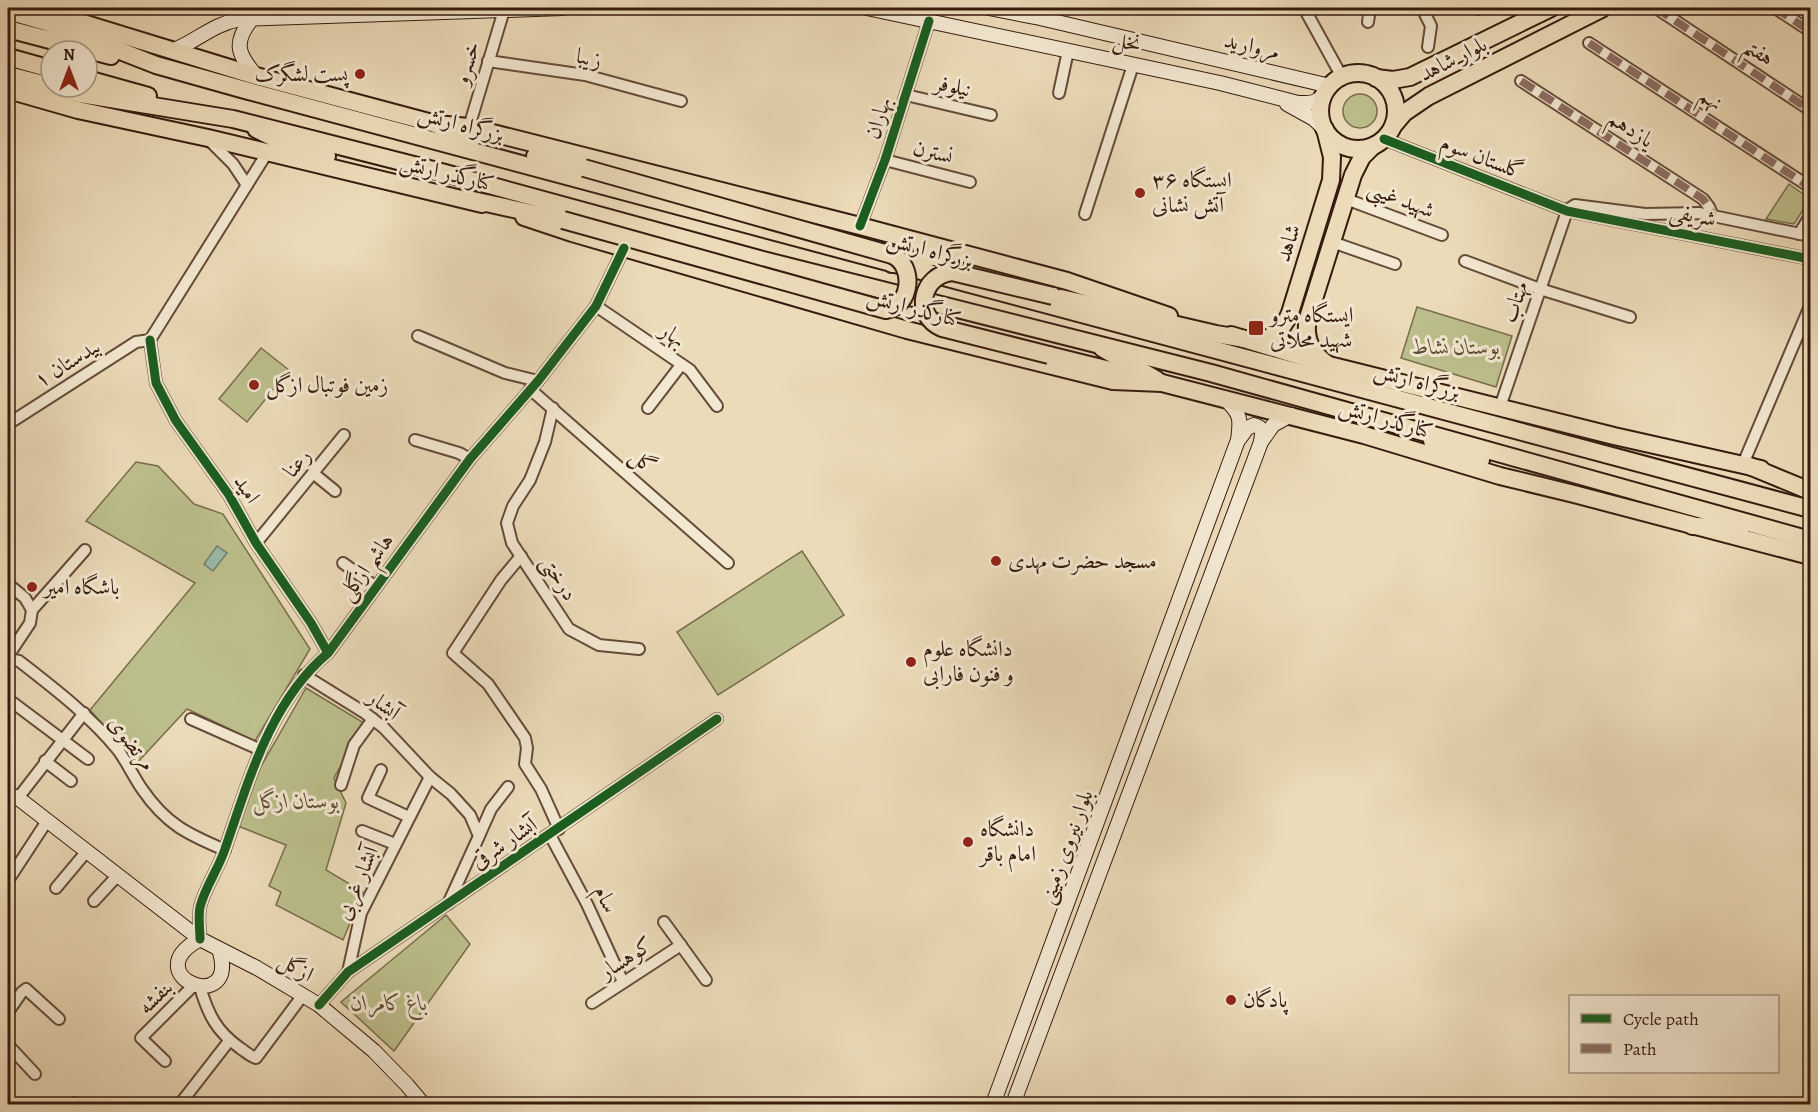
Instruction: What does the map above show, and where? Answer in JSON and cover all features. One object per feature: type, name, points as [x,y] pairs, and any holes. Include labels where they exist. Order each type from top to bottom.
[{"type":"main road","name":"کنارگذر ارتش","points":[[34,8],[256,76],[436,124],[469,127],[1067,281],[1146,309],[1329,365],[1614,436],[1745,465],[1810,484]]},
{"type":"main road","points":[[172,51],[189,44],[212,28],[245,15],[563,8]]},
{"type":"main road","name":"نخل","points":[[867,8],[1220,83],[1271,97]]},
{"type":"main road","name":"مروارید","points":[[989,8],[1332,86]]},
{"type":"main road","name":"بلوار شاهد","points":[[1376,78],[1393,80],[1410,77],[1551,8]]},
{"type":"main road","name":"بلوار شاهد","points":[[1383,137],[1404,113],[1429,96],[1603,8]]},
{"type":"main road","name":"بزرگراه ارتش","points":[[8,11],[46,22],[156,65],[1810,509]]},
{"type":"main road","points":[[245,15],[239,44],[242,58],[256,76]]},
{"type":"main road","points":[[8,29],[99,54],[156,65]]},
{"type":"main road","points":[[8,57],[39,66]]},
{"type":"main road","points":[[1353,74],[1365,74],[1385,84],[1395,104],[1396,115],[1383,137],[1364,148],[1344,146],[1336,142],[1325,129],[1306,114],[1271,97],[1310,104],[1318,102],[1332,86],[1353,74]]},
{"type":"main road","name":"بزرگراه ارتش","points":[[8,75],[39,83]]},
{"type":"main road","points":[[1325,129],[1320,106],[1332,86]]},
{"type":"main road","name":"کنارگذر ارتش","points":[[8,90],[78,110],[468,199],[624,248],[906,330],[1113,381],[1161,383],[1224,398],[1364,435],[1500,476],[1810,556]]},
{"type":"main road","name":"بزرگراه ارتش","points":[[99,90],[233,119],[445,173],[759,259],[1211,372],[1589,480],[1810,540]]},
{"type":"main road","points":[[233,119],[288,145],[468,199],[563,220],[886,310],[897,306],[906,292],[908,277],[905,266],[892,255],[584,168],[454,134],[436,124]]},
{"type":"main road","name":"شاهد","points":[[1245,339],[1261,341],[1270,338],[1283,326],[1290,313],[1331,180],[1332,157],[1325,129]]},
{"type":"main road","name":"شاهد","points":[[1329,365],[1318,357],[1310,346],[1306,334],[1308,318],[1353,175],[1362,157],[1383,137]]},
{"type":"main road","points":[[892,264],[958,253]]},
{"type":"main road","points":[[1161,383],[936,326],[926,316],[924,301],[927,288],[931,281],[952,272],[1245,339]]},
{"type":"main road","points":[[1290,313],[1292,321],[1296,324],[1302,324],[1308,318]]},
{"type":"main road","points":[[1093,342],[1161,383]]},
{"type":"main road","name":"بلوار نیروی زمینی","points":[[993,1104],[1180,604],[1238,440],[1241,421],[1237,410],[1224,398]]},
{"type":"main road","name":"بلوار نیروی زمینی","points":[[1013,1104],[1261,442],[1273,425],[1290,415]]},
{"type":"main road","points":[[1384,421],[1484,462],[1574,494]]},
{"type":"main road","points":[[1238,440],[1247,428],[1254,425],[1263,432],[1261,442]]},
{"type":"main road","points":[[1745,465],[1810,491]]},
{"type":"main road","points":[[1692,526],[1736,529],[1810,549]]},
{"type":"main road","points":[[1180,604],[1198,610]]},
{"type":"main road","points":[[13,796],[200,939],[219,949],[223,963],[219,977],[214,982],[197,986],[188,983],[180,973],[178,961],[184,950],[200,939]]},
{"type":"main road","name":"ازگل","points":[[219,949],[319,1005],[374,1051],[416,1102]]},
{"type":"street","points":[[1304,8],[1332,86]]},
{"type":"street","points":[[1368,22],[1370,8]]},
{"type":"street","points":[[1422,8],[1431,26],[1428,48]]},
{"type":"street","name":"هفتم","points":[[1656,8],[1810,110]]},
{"type":"street","points":[[1775,8],[1810,31]]},
{"type":"street","name":"خسرو","points":[[469,127],[504,10]]},
{"type":"street","name":"بهاران","points":[[860,226],[885,160],[929,21]]},
{"type":"street","name":"نهم","points":[[1589,43],[1810,187]]},
{"type":"street","points":[[1059,93],[1068,51]]},
{"type":"street","name":"زیبا","points":[[488,61],[585,75],[681,100]]},
{"type":"street","points":[[1085,214],[1133,64]]},
{"type":"street","name":"یازدهم","points":[[1521,81],[1703,199],[1710,207],[1713,216]]},
{"type":"street","name":"نیلوفر","points":[[906,95],[991,115]]},
{"type":"street","name":"گلستان سوم","points":[[1383,137],[1567,211]]},
{"type":"street","points":[[208,138],[233,164],[247,185]]},
{"type":"street","points":[[150,340],[267,153]]},
{"type":"street","name":"نسترن","points":[[885,160],[970,182]]},
{"type":"street","name":"شهید غیبی","points":[[1346,199],[1442,235]]},
{"type":"street","points":[[1567,211],[1575,205],[1645,214],[1700,213],[1810,236]]},
{"type":"street","name":"شریفی","points":[[1567,211],[1810,259]]},
{"type":"street","name":"مهتاب","points":[[1500,407],[1567,211]]},
{"type":"street","points":[[1799,234],[1810,216]]},
{"type":"street","points":[[1332,242],[1395,264]]},
{"type":"street","name":"هاشم ازگلی","points":[[200,939],[200,908],[225,850],[261,750],[290,696],[304,675],[328,653],[470,459],[534,385],[596,306],[624,248]]},
{"type":"street","points":[[1465,261],[1540,289],[1630,317]]},
{"type":"street","name":"بهار","points":[[596,306],[690,370],[717,406]]},
{"type":"street","points":[[1745,465],[1810,306]]},
{"type":"street","points":[[418,336],[534,385]]},
{"type":"street","name":"بیدستان ۱","points":[[8,424],[136,342],[150,340]]},
{"type":"street","name":"امید","points":[[150,340],[156,383],[176,421],[229,495],[256,543],[321,638],[328,653]]},
{"type":"street","points":[[648,408],[681,365]]},
{"type":"street","name":"گل","points":[[534,385],[553,408],[728,563]]},
{"type":"street","points":[[521,556],[512,543],[507,523],[513,506],[530,480],[545,442],[553,408]]},
{"type":"street","name":"رعنا","points":[[256,543],[344,435]]},
{"type":"street","points":[[415,440],[459,453],[470,459]]},
{"type":"street","points":[[313,473],[335,491]]},
{"type":"street","points":[[8,657],[30,623],[32,610],[85,550]]},
{"type":"street","name":"درختی","points":[[453,652],[489,597],[521,556],[569,628],[599,645],[639,649]]},
{"type":"street","points":[[343,563],[376,587]]},
{"type":"street","points":[[8,584],[25,598],[32,610]]},
{"type":"street","name":"سام","points":[[453,652],[488,684],[525,738],[527,748],[525,764],[541,789],[554,832],[623,982]]},
{"type":"street","name":"مرتضوی","points":[[8,657],[19,661],[84,713],[119,752],[142,789],[174,825],[225,850]]},
{"type":"street","name":"آبشار","points":[[304,675],[373,719],[430,777],[451,794],[470,815],[479,836]]},
{"type":"street","points":[[8,699],[88,759]]},
{"type":"street","points":[[13,796],[84,713]]},
{"type":"street","points":[[191,719],[261,750]]},
{"type":"street","points":[[341,785],[354,745],[373,719]]},
{"type":"street","name":"آبشار شرقی","points":[[319,1005],[348,972],[717,719]]},
{"type":"street","points":[[45,761],[71,781]]},
{"type":"street","points":[[381,770],[368,798],[410,817],[430,777]]},
{"type":"street","points":[[448,905],[491,809],[508,787]]},
{"type":"street","name":"آبشار غربی","points":[[348,972],[361,913],[410,817]]},
{"type":"street","points":[[9,879],[47,821]]},
{"type":"street","points":[[362,831],[395,844]]},
{"type":"street","points":[[56,888],[87,851]]},
{"type":"street","points":[[94,901],[118,875]]},
{"type":"street","points":[[664,922],[706,980]]},
{"type":"street","name":"کوهسار","points":[[592,1003],[681,945]]},
{"type":"street","points":[[197,986],[217,1028],[229,1041],[256,1058],[303,995]]},
{"type":"street","name":"بنفشه","points":[[165,1061],[141,1038],[197,986]]},
{"type":"street","points":[[8,1012],[26,989],[59,1019]]},
{"type":"street","points":[[180,1104],[229,1041]]},
{"type":"street","points":[[8,1045],[35,1074]]},
{"type":"green space","points":[[1360,94],[1372,99],[1377,111],[1372,123],[1360,128],[1348,123],[1343,111],[1348,99]]},
{"type":"green space","points":[[1789,184],[1810,199],[1794,224],[1766,219]]},
{"type":"green space","name":"بوستان نشاط","points":[[1417,307],[1512,336],[1496,387],[1401,358]]},
{"type":"green space","name":"زمین فوتبال ازگل","points":[[261,348],[289,370],[247,422],[219,399]]},
{"type":"green space","points":[[136,462],[158,466],[194,504],[223,514],[310,649],[255,741],[187,709],[136,764],[90,710],[195,583],[86,521]]},
{"type":"green space","points":[[802,551],[844,615],[718,695],[677,632]]},
{"type":"green space","name":"بوستان ازگل","points":[[306,688],[364,723],[334,778],[346,803],[326,870],[363,892],[343,940],[276,905],[281,892],[269,886],[286,845],[238,826],[260,768]]},
{"type":"green space","name":"باغ کامران","points":[[446,915],[470,944],[394,1051],[341,1002]]},
{"type":"shaded area","points":[[217,546],[227,553],[213,571],[204,564]]},
{"type":"marked path","points":[[1656,8],[1810,110]]},
{"type":"marked path","points":[[1775,8],[1810,31]]},
{"type":"marked path","points":[[1589,43],[1810,187]]},
{"type":"marked path","points":[[1521,81],[1703,199],[1713,216]]},
{"type":"cycle path","points":[[860,226],[885,160],[929,21]]},
{"type":"cycle path","points":[[1384,139],[1567,211],[1810,259]]},
{"type":"cycle path","points":[[200,939],[199,915],[202,900],[222,856],[253,770],[276,718],[308,673],[328,653],[470,459],[538,381],[596,306],[624,248]]},
{"type":"cycle path","points":[[150,340],[156,383],[176,421],[229,495],[256,543],[311,623],[328,653]]},
{"type":"cycle path","points":[[319,1005],[348,972],[717,719]]},
{"type":"place","name":"پست لشگرک","points":[[360,74]]},
{"type":"place","name":"ایستگاه ۳۶ آتش نشانی","points":[[1140,193]]},
{"type":"place","name":"ایستگاه مترو شهید محلاتی","points":[[1256,328]]},
{"type":"place","name":"زمین فوتبال ازگل","points":[[254,385]]},
{"type":"place","name":"مسجد حضرت مهدی","points":[[996,561]]},
{"type":"place","name":"باشگاه امیر","points":[[32,587]]},
{"type":"place","name":"دانشگاه علوم و فنون فارابی","points":[[911,662]]},
{"type":"place","name":"دانشگاه امام باقر","points":[[968,842]]},
{"type":"place","name":"پادگان","points":[[1231,1000]]}]
